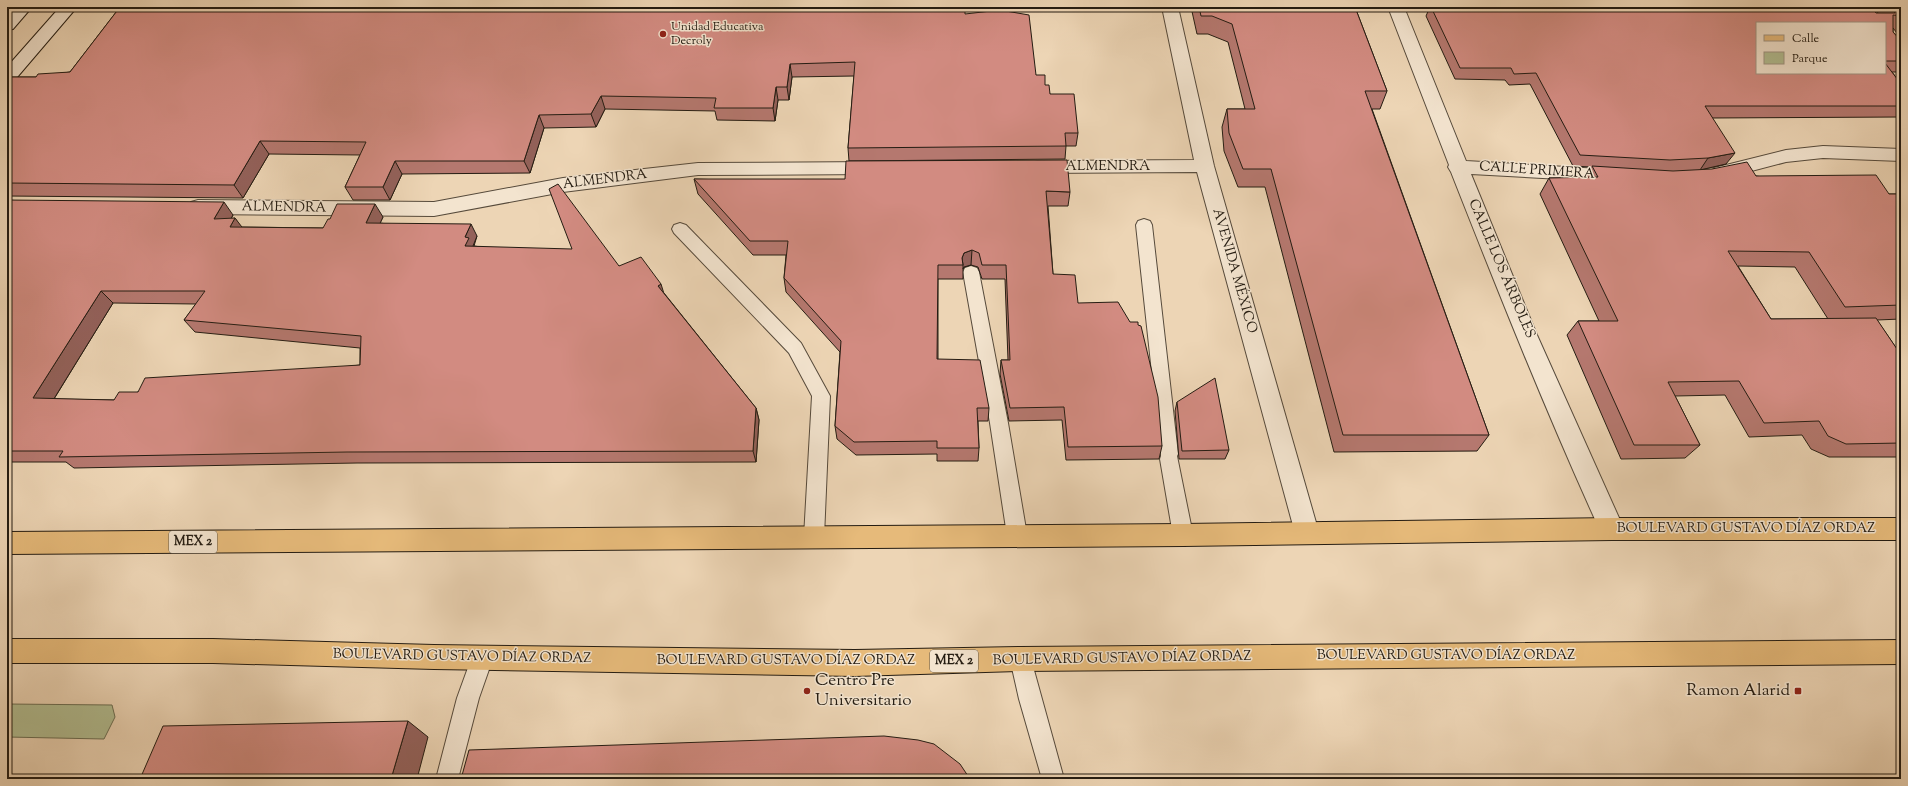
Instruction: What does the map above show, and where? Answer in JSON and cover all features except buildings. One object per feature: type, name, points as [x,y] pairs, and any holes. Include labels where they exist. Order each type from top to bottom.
[{"type":"main road","name":"BOULEVARD GUSTAVO DÍAZ ORDAZ","points":[[7,543],[1183,535],[1612,529],[1901,528]]},
{"type":"main road","name":"BOULEVARD GUSTAVO DÍAZ ORDAZ","points":[[7,651],[213,651],[482,658],[855,663],[1021,659],[1901,652]]},
{"type":"street","points":[[7,25],[24,7]]},
{"type":"street","points":[[7,78],[69,7]]},
{"type":"street","name":"AVENIDA MÉXICO","points":[[1170,7],[1205,166],[1307,533]]},
{"type":"street","name":"CALLE LOS ÁRBOLES","points":[[1396,7],[1457,167],[1583,466],[1612,529]]},
{"type":"street","points":[[1707,175],[1745,168],[1786,156],[1823,152],[1901,155]]},
{"type":"street","name":"ALMENDRA","points":[[1023,167],[1205,166]]},
{"type":"street","name":"CALLE PRIMERA","points":[[1457,167],[1630,177]]},
{"type":"street","name":"ALMENDRA","points":[[181,206],[434,209],[563,185],[698,169],[896,168]]},
{"type":"lane","points":[[1144,225],[1169,457],[1183,535]]},
{"type":"lane","points":[[680,229],[795,348],[821,396],[814,537]]},
{"type":"lane","points":[[971,272],[999,423],[1017,536]]},
{"type":"lane","points":[[447,779],[468,698],[482,658]]},
{"type":"lane","points":[[1021,659],[1030,699],[1053,779]]},
{"type":"green space","points":[[7,704],[112,705],[115,717],[104,739],[7,737]]},
{"type":"place","name":"Unidad Educativa Decroly","points":[[663,34]]},
{"type":"place","name":"Centro Pre Universitario","points":[[807,691]]},
{"type":"place","name":"Ramon Alarid","points":[[1798,691]]}]
